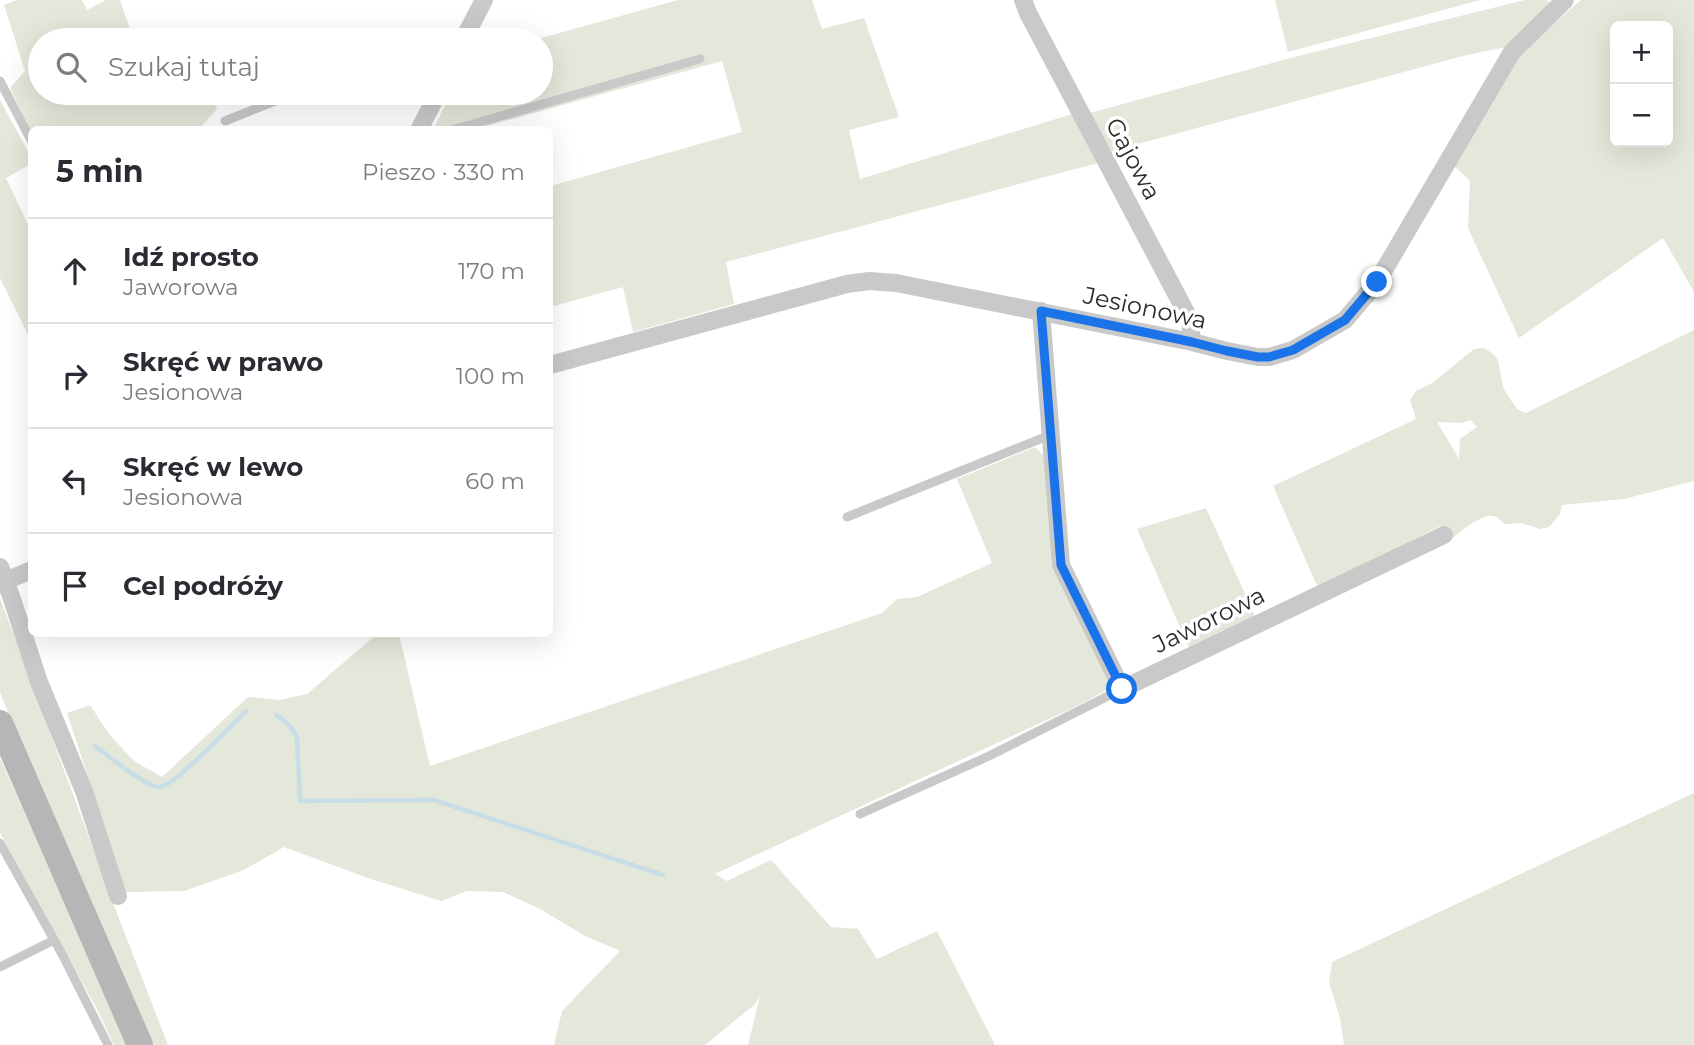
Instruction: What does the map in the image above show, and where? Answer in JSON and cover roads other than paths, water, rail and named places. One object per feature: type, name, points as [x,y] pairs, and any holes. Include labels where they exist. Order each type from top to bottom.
[{"type":"main road","points":[[0,723],[140,1045]]},
{"type":"street","points":[[470,28],[484,0]]},
{"type":"street","name":"Gajowa","points":[[1023,0],[1190,320],[1192,342]]},
{"type":"street","name":"Jesionowa","points":[[553,364],[847,284],[869,281],[896,283],[1041,311],[1258,357],[1269,357],[1293,350],[1345,320],[1377,282],[1512,52],[1565,0]]},
{"type":"street","points":[[421,126],[432,105]]},
{"type":"street","points":[[1041,311],[1061,565],[1122,689]]},
{"type":"street","name":"Jaworowa","points":[[1122,689],[1444,535]]},
{"type":"street","points":[[28,571],[2,577],[39,682],[84,791],[118,895]]},
{"type":"lane","points":[[553,101],[700,59]]},
{"type":"lane","points":[[0,81],[28,134]]},
{"type":"lane","points":[[225,121],[265,105]]},
{"type":"lane","points":[[466,126],[539,105]]},
{"type":"lane","points":[[846,517],[1050,435]]},
{"type":"lane","points":[[860,814],[989,756],[1122,689]]},
{"type":"lane","points":[[0,843],[108,1045]]},
{"type":"lane","points":[[0,967],[54,940]]},
{"type":"waterway","points":[[95,746],[137,777],[160,787],[190,766],[246,711]]},
{"type":"waterway","points":[[276,715],[288,724],[297,737],[300,801],[434,800],[663,875]]}]
